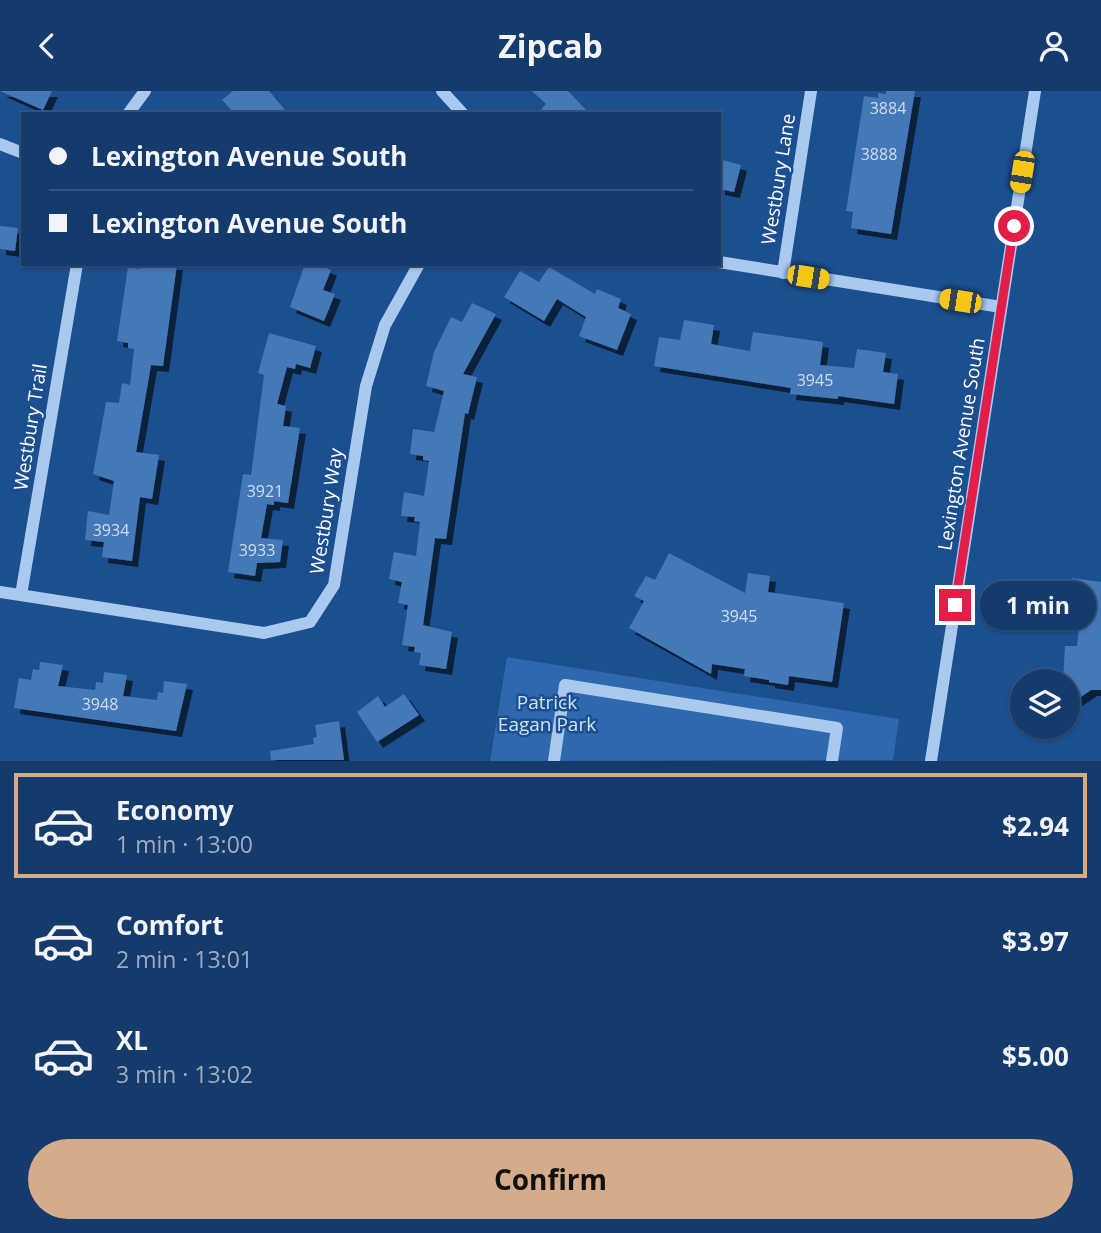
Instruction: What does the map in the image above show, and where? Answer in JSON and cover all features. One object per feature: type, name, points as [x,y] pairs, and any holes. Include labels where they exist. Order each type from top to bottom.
[{"type":"street","points":[[129,112],[145,91]]},
{"type":"street","points":[[442,91],[461,112]]},
{"type":"street","name":"Westbury Lane","points":[[782,273],[811,91]]},
{"type":"street","name":"Lexington Avenue South","points":[[931,761],[1035,91]]},
{"type":"street","points":[[0,144],[21,152]]},
{"type":"street","points":[[721,262],[1001,307]]},
{"type":"street","name":"Westbury Trail","points":[[21,595],[77,266]]},
{"type":"street","name":"Westbury Way","points":[[0,592],[264,633],[310,621],[334,585],[366,386],[385,325],[418,266]]},
{"type":"street","points":[[554,761],[565,685],[837,728],[832,761]]},
{"type":"green space","name":"Patrick Eagan Park","points":[[507,657],[899,719],[893,760],[490,761]]},
{"type":"building","points":[[0,91],[52,91],[43,110]]},
{"type":"building","points":[[233,91],[269,91],[287,112],[233,112],[222,100]]},
{"type":"building","points":[[532,91],[568,91],[588,112],[539,112],[546,104]]},
{"type":"building","points":[[886,91],[915,91],[891,234],[851,228],[853,212],[846,211],[864,96],[878,98],[878,93],[886,94]]},
{"type":"building","points":[[721,160],[741,165],[734,192],[721,189]]},
{"type":"building","points":[[0,226],[18,228],[15,251],[0,249]]},
{"type":"building","points":[[139,266],[177,266],[163,366],[151,365],[136,452],[159,455],[152,499],[140,497],[132,561],[102,557],[104,542],[85,540],[88,511],[109,515],[114,481],[93,474],[106,402],[119,403],[122,383],[130,385],[134,349],[128,348],[128,343],[117,341],[128,267],[139,269]]},
{"type":"building","points":[[304,266],[322,266],[331,270],[323,290],[335,294],[324,321],[290,307]]},
{"type":"building","points":[[549,267],[595,294],[597,289],[621,299],[618,308],[631,314],[617,350],[579,336],[586,317],[557,299],[544,321],[504,297],[520,271],[539,282]]},
{"type":"building","points":[[472,303],[496,314],[463,374],[477,377],[468,414],[465,413],[446,539],[435,538],[423,625],[452,632],[446,669],[419,665],[421,653],[414,652],[415,647],[402,645],[408,605],[398,603],[402,582],[389,579],[394,552],[416,556],[420,522],[414,521],[415,517],[401,516],[404,492],[424,496],[429,461],[423,460],[423,456],[410,454],[413,429],[434,432],[444,391],[426,386],[434,352],[451,317],[462,322]]},
{"type":"building","points":[[684,320],[714,325],[711,344],[750,351],[753,332],[823,342],[820,365],[854,368],[857,349],[886,353],[883,372],[898,374],[894,404],[838,396],[838,399],[790,394],[791,388],[654,366],[659,337],[680,340]]},
{"type":"building","points":[[269,333],[316,346],[310,368],[296,364],[295,369],[287,367],[277,404],[286,406],[283,426],[300,428],[288,503],[274,501],[274,505],[267,504],[261,538],[283,540],[280,562],[257,563],[255,576],[228,572],[243,474],[251,475],[264,375],[258,373]]},
{"type":"building","points":[[669,553],[745,593],[748,573],[770,576],[768,592],[844,603],[832,682],[789,676],[788,685],[744,676],[745,669],[712,664],[711,674],[629,628],[644,601],[634,596],[646,576],[655,580]]},
{"type":"building","points":[[1072,578],[1101,582],[1101,690],[1091,690],[1080,698],[1080,669],[1064,669],[1065,646],[1077,646],[1082,605],[1069,603]]},
{"type":"building","points":[[40,662],[63,665],[58,686],[95,690],[96,682],[103,683],[104,672],[127,675],[123,696],[157,700],[158,692],[163,693],[164,681],[187,684],[176,731],[14,708],[19,678],[31,680],[33,669],[39,670]]},
{"type":"building","points":[[404,694],[419,715],[377,742],[357,712],[378,696],[385,707]]},
{"type":"building","points":[[339,721],[344,760],[271,760],[270,751],[314,744],[313,738],[317,737],[315,725]]},
{"type":"route","points":[[955,605],[1014,226]]}]
